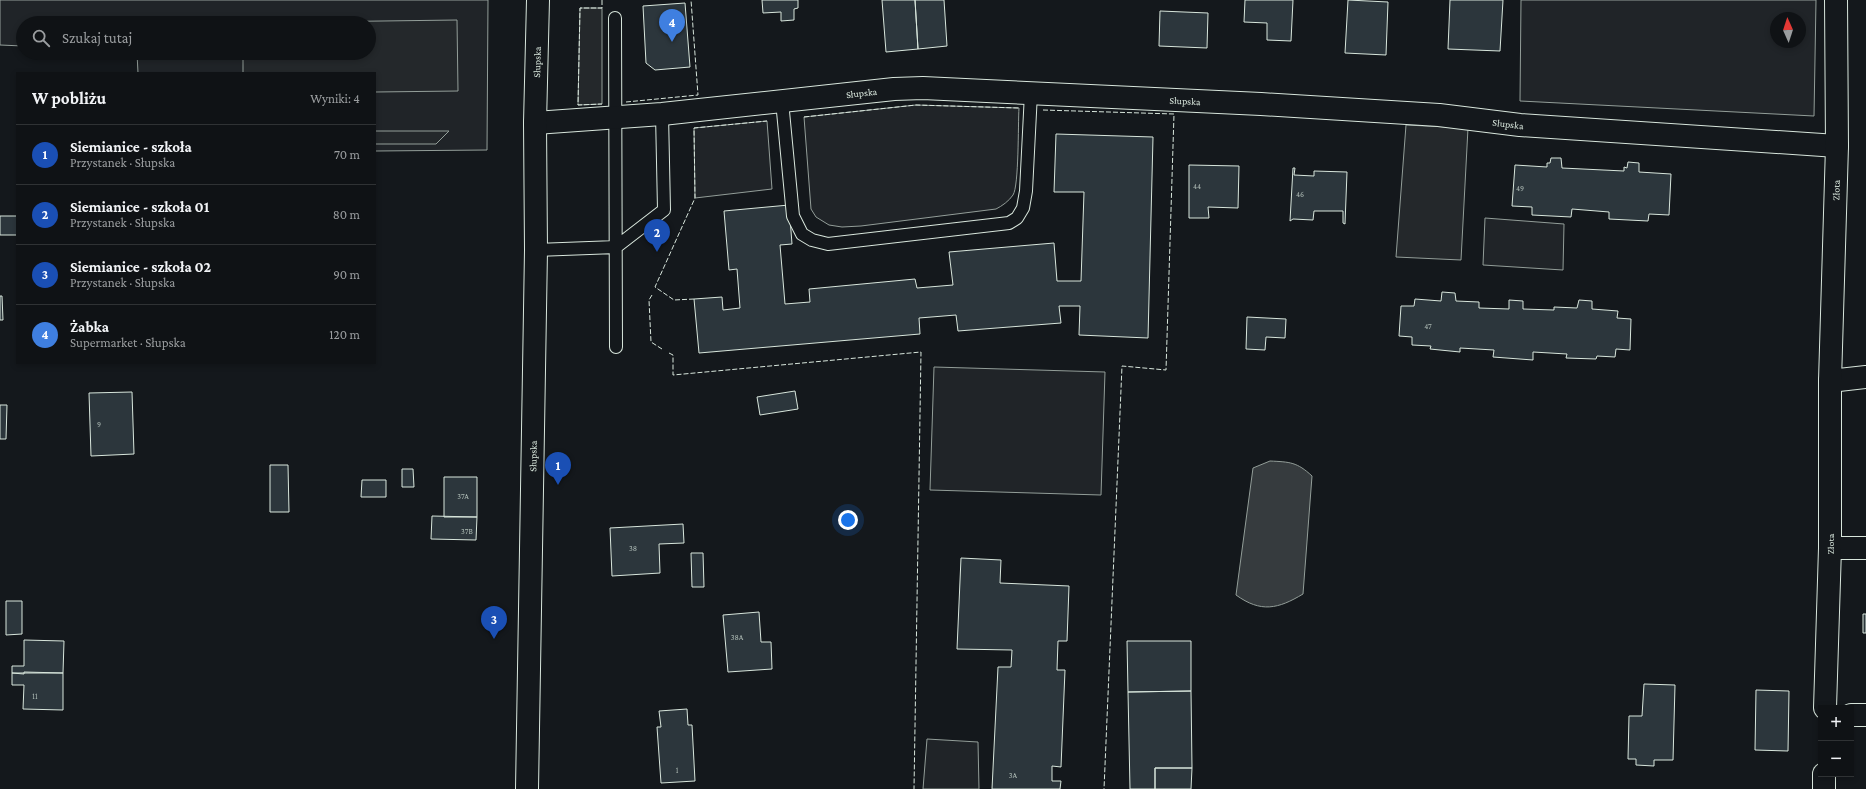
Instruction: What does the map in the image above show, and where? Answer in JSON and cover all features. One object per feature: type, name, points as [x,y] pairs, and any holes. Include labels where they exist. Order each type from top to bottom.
[{"type":"street","name":"Słupska","points":[[527,789],[536,250],[535,123],[538,0]]},
{"type":"street","name":"Złota","points":[[1825,705],[1830,548],[1830,381],[1837,146],[1836,0]]},
{"type":"street","name":"Słupska","points":[[535,123],[662,114],[922,88],[1261,104],[1439,115],[1520,125],[1837,146]]},
{"type":"street","points":[[1830,381],[1866,377]]},
{"type":"street","points":[[1830,548],[1866,548]]},
{"type":"street","points":[[1854,715],[1866,715]]},
{"type":"street","points":[[1824,777],[1824,789]]},
{"type":"lane","points":[[615,18],[616,347]]},
{"type":"lane","points":[[782,102],[793,216],[802,234],[812,240],[828,244],[1009,223],[1017,218],[1024,208],[1026,191],[1031,93]]},
{"type":"lane","points":[[536,250],[616,247],[664,210],[662,114]]},
{"type":"shaded area","points":[[0,0],[488,0],[487,150],[376,151],[376,72],[138,72],[137,60],[376,60],[376,16],[16,16],[16,46],[0,45]]},
{"type":"shaded area","points":[[1521,0],[1816,0],[1814,116],[1520,101]]},
{"type":"shaded area","points":[[580,8],[602,8],[602,104],[578,105]]},
{"type":"shaded area","points":[[457,20],[458,91],[376,92],[376,72],[243,72],[243,60],[376,60],[376,21]]},
{"type":"shaded area","points":[[916,105],[1019,108],[1016,180],[1015,189],[1010,199],[996,209],[861,226],[842,227],[829,225],[816,217],[811,209],[804,117]]},
{"type":"shaded area","points":[[767,121],[772,189],[695,198],[694,128]]},
{"type":"shaded area","points":[[1406,125],[1468,128],[1461,260],[1396,257]]},
{"type":"shaded area","points":[[376,131],[449,131],[436,144],[376,144]]},
{"type":"shaded area","points":[[1485,218],[1564,224],[1563,270],[1483,265]]},
{"type":"shaded area","points":[[934,367],[1105,372],[1101,495],[930,490]]},
{"type":"shaded area","points":[[1270,461],[1297,465],[1312,476],[1303,594],[1277,606],[1262,607],[1245,601],[1236,595],[1253,468]]},
{"type":"shaded area","points":[[927,739],[978,742],[979,789],[923,789]]},
{"type":"building","points":[[762,0],[798,0],[798,8],[794,9],[794,20],[781,21],[781,12],[763,13]]},
{"type":"building","points":[[882,0],[915,0],[918,49],[886,52]]},
{"type":"building","points":[[915,0],[944,0],[947,46],[918,49]]},
{"type":"building","points":[[1245,0],[1293,0],[1291,41],[1267,40],[1267,23],[1244,22]]},
{"type":"building","points":[[1348,0],[1388,2],[1386,55],[1345,53]]},
{"type":"building","points":[[1450,0],[1503,0],[1500,51],[1448,49]]},
{"type":"building","points":[[685,3],[690,67],[655,70],[646,63],[643,6]]},
{"type":"building","points":[[1160,11],[1208,13],[1207,48],[1159,46]]},
{"type":"building","points":[[1056,134],[1153,137],[1148,338],[1079,335],[1080,306],[1059,306],[1061,323],[958,331],[956,315],[919,318],[920,334],[699,353],[694,299],[722,297],[723,310],[740,308],[737,269],[729,270],[724,211],[789,205],[792,244],[780,245],[785,304],[810,302],[809,289],[915,279],[917,288],[953,285],[949,252],[1054,243],[1057,281],[1081,281],[1084,192],[1054,192]]},
{"type":"building","points":[[1551,158],[1561,158],[1562,168],[1624,171],[1624,167],[1627,168],[1628,162],[1639,163],[1639,172],[1671,174],[1669,215],[1649,214],[1648,221],[1609,219],[1609,212],[1572,209],[1571,217],[1532,215],[1532,207],[1512,206],[1515,165],[1547,167],[1547,163],[1550,163]]},
{"type":"building","points":[[1189,165],[1239,166],[1238,208],[1208,207],[1209,218],[1189,218]]},
{"type":"building","points":[[1293,168],[1295,168],[1294,175],[1314,176],[1314,171],[1347,172],[1345,224],[1343,223],[1343,211],[1314,211],[1313,220],[1293,219],[1290,221]]},
{"type":"building","points":[[0,216],[16,216],[16,235],[0,235]]},
{"type":"building","points":[[1442,292],[1455,293],[1456,301],[1479,302],[1479,308],[1509,309],[1509,300],[1523,301],[1523,309],[1554,310],[1554,307],[1577,308],[1579,300],[1592,301],[1592,309],[1618,311],[1617,318],[1631,319],[1630,350],[1616,349],[1615,357],[1597,356],[1596,359],[1566,358],[1567,354],[1533,352],[1533,360],[1493,357],[1494,350],[1460,348],[1460,352],[1430,349],[1431,346],[1412,345],[1412,337],[1399,336],[1401,306],[1414,306],[1415,299],[1441,301]]},
{"type":"building","points":[[0,296],[2,296],[3,320],[0,320]]},
{"type":"building","points":[[1247,317],[1286,319],[1285,338],[1266,337],[1265,350],[1246,349]]},
{"type":"building","points":[[795,391],[798,409],[760,415],[757,397]]},
{"type":"building","points":[[132,392],[134,454],[91,456],[89,393]]},
{"type":"building","points":[[0,405],[7,405],[6,439],[0,439]]},
{"type":"building","points":[[270,465],[288,465],[289,512],[270,512]]},
{"type":"building","points":[[402,469],[413,469],[414,487],[402,487]]},
{"type":"building","points":[[444,477],[477,477],[477,517],[444,517]]},
{"type":"building","points":[[362,480],[386,480],[386,497],[361,497]]},
{"type":"building","points":[[432,516],[477,517],[476,540],[431,539]]},
{"type":"building","points":[[683,524],[684,543],[659,544],[660,573],[612,576],[610,528]]},
{"type":"building","points":[[691,553],[703,553],[704,587],[692,587]]},
{"type":"building","points":[[961,558],[1001,560],[1000,583],[1069,586],[1067,641],[1058,641],[1057,670],[1065,670],[1061,767],[1052,766],[1052,781],[1061,781],[1060,789],[992,789],[998,667],[1011,667],[1012,650],[957,649]]},
{"type":"building","points":[[6,601],[22,601],[22,634],[6,635]]},
{"type":"building","points":[[759,612],[761,642],[771,642],[772,669],[728,672],[723,615]]},
{"type":"building","points":[[1863,614],[1866,614],[1866,633],[1863,633]]},
{"type":"building","points":[[24,640],[64,641],[63,673],[12,673],[12,666],[24,666]]},
{"type":"building","points":[[1127,641],[1191,641],[1191,691],[1128,692]]},
{"type":"building","points":[[24,672],[63,673],[63,710],[23,709],[24,685],[12,685],[12,673],[24,674]]},
{"type":"building","points":[[1644,684],[1675,685],[1673,760],[1654,760],[1654,766],[1636,765],[1636,759],[1628,759],[1629,716],[1642,716]]},
{"type":"building","points":[[1756,690],[1789,691],[1788,751],[1755,750]]},
{"type":"building","points":[[1191,691],[1192,768],[1155,768],[1155,789],[1130,789],[1128,692]]},
{"type":"building","points":[[687,709],[688,725],[692,725],[695,781],[661,783],[657,727],[661,727],[659,711]]},
{"type":"building","points":[[1155,768],[1192,768],[1191,789],[1155,789]]},
{"type":"fence","points":[[602,0],[602,8],[580,8],[578,105],[602,104]]},
{"type":"fence","points":[[626,102],[698,95],[691,0]]},
{"type":"fence","points":[[804,117],[916,105],[1019,108]]},
{"type":"fence","points":[[1043,110],[1174,114],[1166,370],[1122,366],[1104,789]]},
{"type":"fence","points":[[694,299],[674,300],[655,287],[695,198],[694,128],[767,121]]},
{"type":"fence","points":[[652,295],[649,300],[651,342],[662,349]]},
{"type":"fence","points":[[669,353],[673,355],[673,375],[921,352],[914,789]]},
{"type":"place","name":"Żabka","points":[[672,42]]},
{"type":"place","name":"Siemianice - szkoła 01","points":[[657,252]]},
{"type":"place","name":"Siemianice - szkoła","points":[[558,485]]},
{"type":"place","name":"Siemianice - szkoła 02","points":[[494,639]]}]
